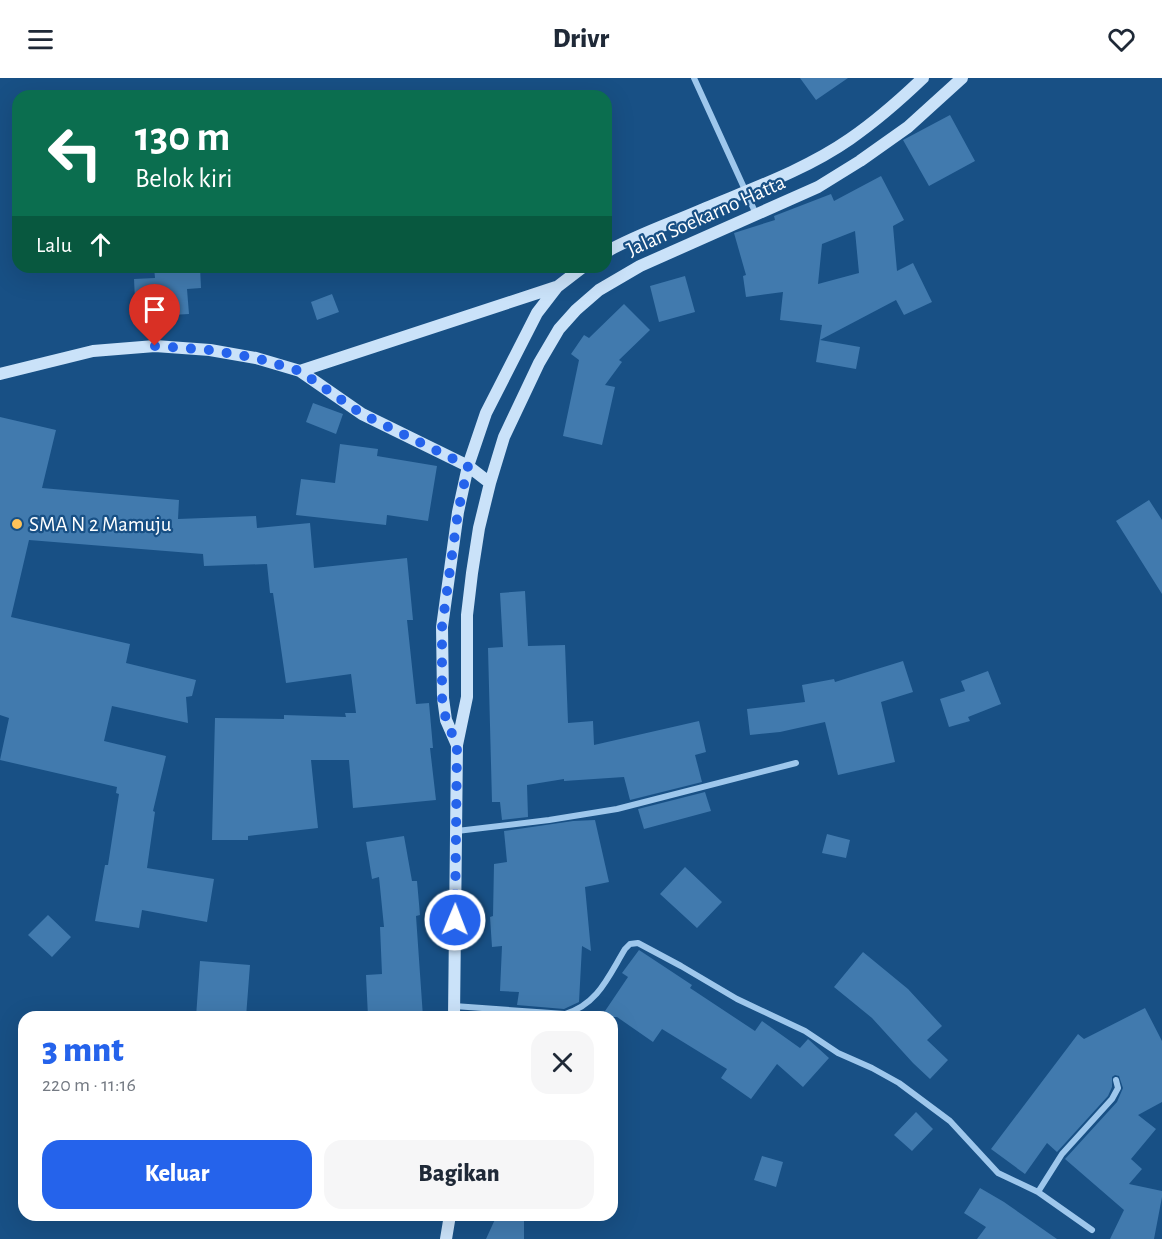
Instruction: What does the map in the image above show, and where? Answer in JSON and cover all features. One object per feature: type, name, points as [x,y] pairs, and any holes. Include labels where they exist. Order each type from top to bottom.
[{"type":"main road","name":"Jalan Soekarno Hatta","points":[[612,249],[805,164],[848,140],[889,110],[923,78]]},
{"type":"main road","name":"Jalan Soekarno Hatta","points":[[454,1011],[457,745],[466,697],[467,615],[472,573],[479,528],[504,437],[519,403],[559,329],[599,290],[640,266],[818,187],[860,161],[908,127],[962,78]]},
{"type":"main road","name":"Jalan Soekarno Hatta","points":[[457,745],[446,720],[442,698],[442,637],[458,512],[468,466],[486,413],[523,337],[537,313],[557,287],[575,273]]},
{"type":"main road","points":[[300,371],[557,287]]},
{"type":"main road","points":[[0,374],[93,351],[155,346],[222,352],[256,358],[300,371],[362,414],[468,466],[490,483]]},
{"type":"main road","points":[[446,1239],[449,1221]]},
{"type":"street","points":[[694,78],[756,214]]},
{"type":"street","points":[[456,831],[617,809],[796,764]]},
{"type":"street","points":[[576,1011],[588,1004],[598,992],[624,949],[630,944],[638,943],[736,999],[805,1031],[838,1053],[899,1083],[950,1121],[998,1173],[1038,1192],[1092,1230]]},
{"type":"street","points":[[1038,1192],[1062,1154],[1112,1099],[1118,1088],[1116,1080]]},
{"type":"building","points":[[800,78],[848,78],[816,100]]},
{"type":"building","points":[[950,115],[975,161],[929,186],[903,140]]},
{"type":"building","points":[[881,176],[904,220],[893,226],[897,271],[913,263],[932,302],[904,315],[896,300],[820,340],[860,347],[856,369],[816,362],[822,325],[780,320],[783,292],[746,297],[743,276],[746,275],[734,233],[775,220],[774,216],[831,194],[834,201]],"holes":[[[855,231],[859,273],[818,284],[822,244]]]},
{"type":"building","points":[[155,273],[200,273],[201,288],[187,289],[189,314],[171,315],[169,298],[135,300],[134,279],[155,278]]},
{"type":"building","points":[[685,276],[695,312],[659,322],[650,286]]},
{"type":"building","points":[[332,294],[339,312],[317,320],[311,302]]},
{"type":"building","points":[[624,304],[650,330],[619,360],[622,362],[605,385],[615,387],[602,445],[563,436],[579,360],[571,354],[584,335],[589,338]]},
{"type":"building","points":[[313,403],[343,414],[336,434],[306,422]]},
{"type":"building","points":[[0,417],[56,430],[42,488],[179,500],[178,519],[256,516],[257,528],[310,523],[314,568],[407,558],[413,620],[407,620],[416,704],[429,703],[433,748],[430,748],[436,800],[353,808],[349,760],[311,760],[318,828],[248,836],[248,840],[212,840],[215,718],[284,719],[284,715],[346,717],[345,713],[356,713],[351,674],[286,683],[267,564],[204,566],[203,554],[29,540],[11,617],[130,644],[126,663],[196,680],[192,696],[186,697],[188,723],[112,706],[104,741],[166,756],[153,811],[155,812],[147,868],[214,879],[207,922],[142,910],[139,928],[95,921],[105,865],[108,865],[119,794],[116,793],[117,787],[0,760],[9,718],[0,715]]},
{"type":"building","points":[[340,444],[378,449],[377,456],[437,466],[428,521],[387,515],[386,525],[296,515],[301,479],[335,483]]},
{"type":"building","points":[[1149,500],[1162,520],[1162,594],[1116,521]]},
{"type":"building","points":[[525,591],[528,646],[565,645],[568,723],[593,721],[594,745],[699,721],[706,752],[695,755],[702,782],[630,800],[624,777],[564,781],[564,779],[527,785],[528,817],[502,820],[500,802],[492,802],[488,648],[503,647],[500,593]]},
{"type":"building","points":[[903,661],[913,692],[881,702],[895,762],[838,775],[825,722],[780,732],[750,735],[747,709],[805,702],[802,685],[834,679],[835,682]]},
{"type":"building","points":[[988,671],[1001,704],[968,717],[970,721],[949,727],[940,699],[965,691],[961,681]]},
{"type":"building","points":[[705,792],[711,811],[644,829],[638,809]]},
{"type":"building","points":[[595,820],[609,882],[585,887],[591,951],[582,946],[579,1002],[564,1009],[517,1005],[519,992],[500,991],[502,946],[492,947],[490,917],[493,916],[494,864],[507,862],[504,831]]},
{"type":"building","points":[[827,834],[850,840],[846,858],[822,853]]},
{"type":"building","points":[[404,836],[412,881],[417,881],[420,915],[416,916],[423,1011],[368,1011],[366,975],[382,974],[380,927],[384,927],[379,877],[372,879],[366,842]]},
{"type":"building","points":[[685,867],[722,902],[697,928],[660,894]]},
{"type":"building","points":[[48,915],[71,937],[52,957],[28,935]]},
{"type":"building","points":[[639,950],[692,985],[690,988],[755,1031],[762,1021],[800,1048],[808,1039],[829,1058],[803,1087],[777,1064],[751,1099],[721,1078],[727,1069],[662,1029],[653,1042],[618,1018],[618,1011],[605,1011],[628,977],[622,973]]},
{"type":"building","points":[[863,952],[908,989],[942,1026],[927,1040],[948,1060],[930,1079],[872,1018],[834,987]]},
{"type":"building","points":[[200,961],[250,965],[246,1011],[196,1011]]},
{"type":"building","points":[[1145,1008],[1162,1041],[1162,1102],[1138,1115],[1156,1129],[1131,1159],[1142,1169],[1129,1184],[1162,1191],[1162,1197],[1154,1239],[1110,1239],[1124,1210],[1065,1159],[1117,1102],[1123,1088],[1119,1076],[1112,1077],[1112,1087],[1108,1096],[1057,1152],[1047,1143],[1025,1174],[991,1149],[1078,1034],[1084,1039]]},
{"type":"building","points":[[916,1112],[933,1129],[912,1151],[894,1135]]},
{"type":"building","points":[[762,1156],[783,1162],[776,1187],[754,1180]]},
{"type":"building","points":[[980,1188],[1057,1239],[977,1239],[986,1227],[964,1213]]},
{"type":"building","points":[[494,1221],[524,1221],[524,1239],[486,1239]]},
{"type":"place","name":"SMA N 2 Mamuju","points":[[17,524]]},
{"type":"route","points":[[155,346],[210,350],[256,358],[300,371],[362,414],[468,466],[458,512],[442,627],[442,698],[446,720],[457,745],[455,920]]}]
